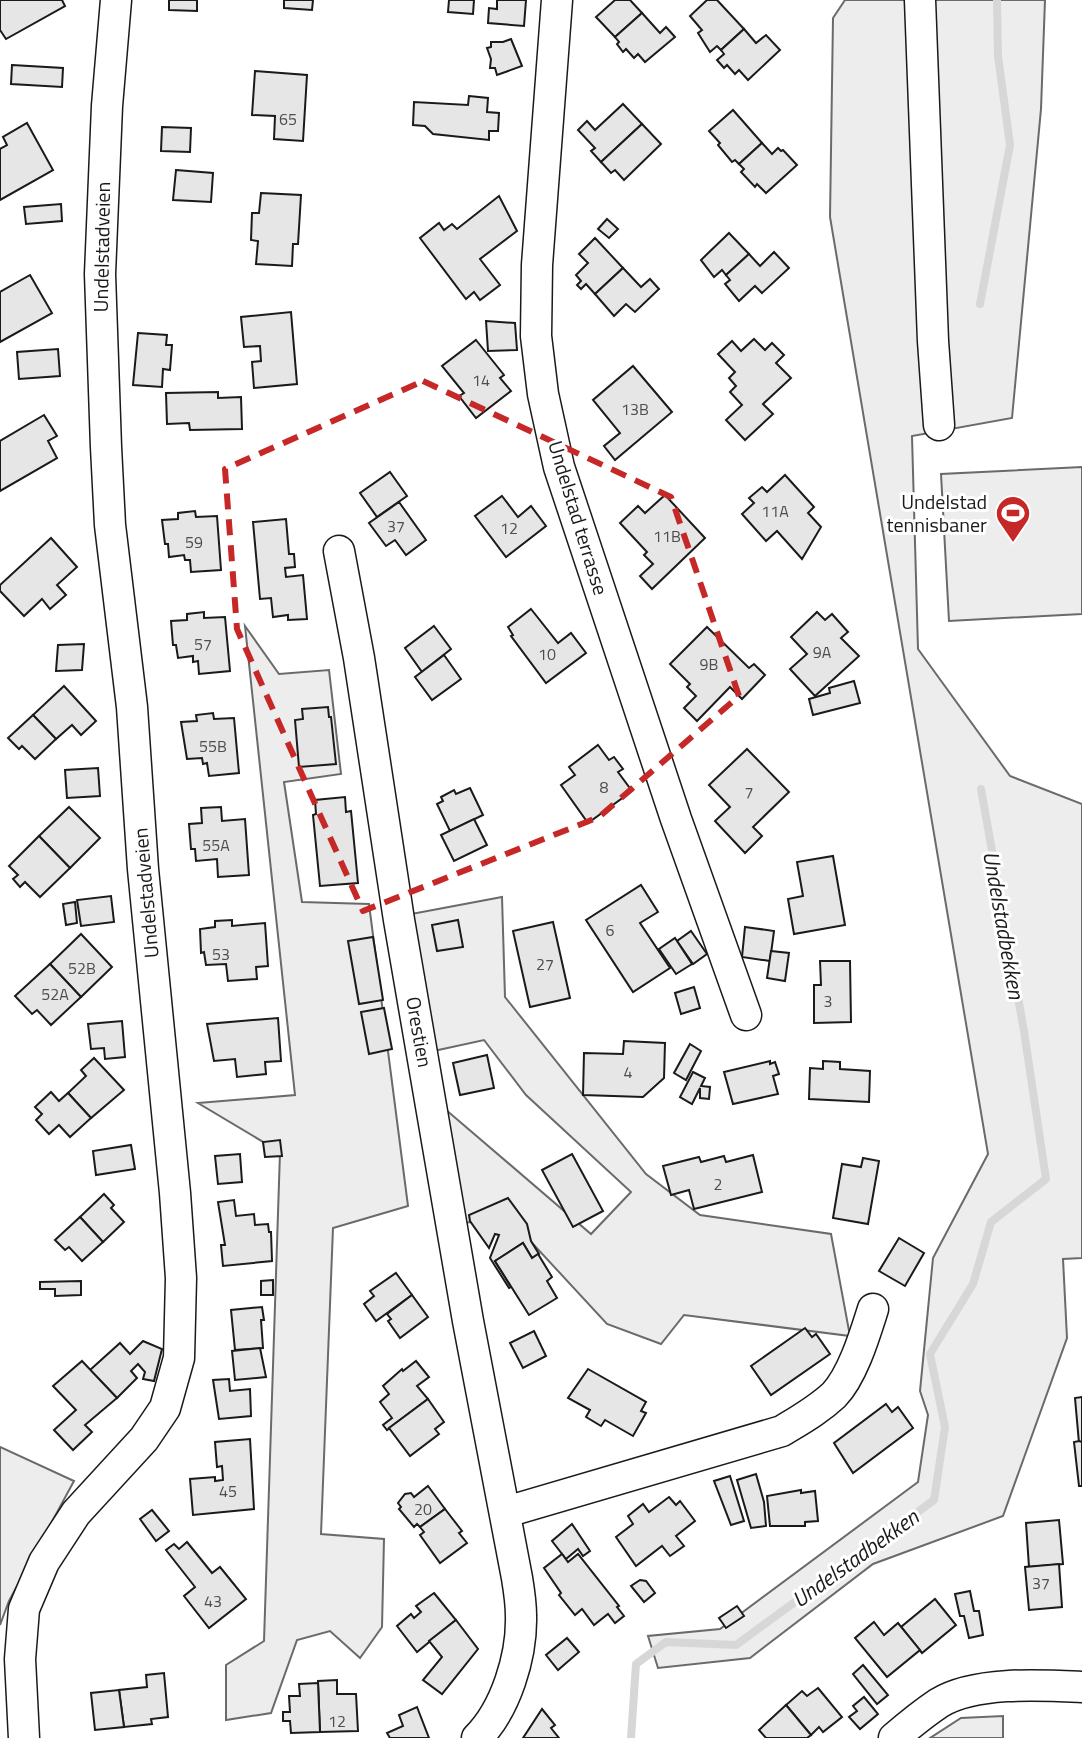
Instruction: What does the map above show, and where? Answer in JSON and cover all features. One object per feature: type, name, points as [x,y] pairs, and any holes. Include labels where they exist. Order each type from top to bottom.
[{"type":"street","name":"Undelstadveien","points":[[24,1738],[20,1659],[24,1609],[44,1562],[76,1513],[144,1439],[165,1408],[179,1358],[181,1278],[175,1193],[144,884],[132,707],[110,525],[106,447],[100,274],[106,120],[116,0]]},
{"type":"street","name":"Undelstad terrasse","points":[[557,0],[537,265],[536,336],[543,394],[559,467],[676,819],[746,1015]]},
{"type":"street","points":[[920,0],[939,425]]},
{"type":"street","name":"Orestien","points":[[339,551],[359,658],[399,920],[468,1321],[506,1512],[521,1616],[517,1651],[507,1688],[487,1728],[477,1738]]},
{"type":"street","points":[[506,1512],[782,1431],[816,1410],[837,1392],[862,1342],[873,1309]]},
{"type":"street","points":[[894,1738],[941,1701],[984,1688],[1037,1685],[1082,1687]]},
{"type":"highlighted area","points":[[423,381],[671,497],[739,696],[599,817],[363,911],[237,629],[225,469]]},
{"type":"shaded area","points":[[845,0],[1045,0],[1041,109],[1012,418],[912,436],[918,649],[1010,776],[1082,804],[1082,1258],[1063,1259],[1067,1338],[1003,1516],[873,1564],[750,1658],[658,1668],[648,1636],[720,1629],[918,1482],[928,1415],[920,1391],[933,1258],[988,1154],[830,217],[833,18]]},
{"type":"shaded area","name":"Undelstad tennisbaner","points":[[1082,467],[1082,614],[949,621],[941,474]]},
{"type":"shaded area","points":[[245,626],[279,674],[329,670],[341,774],[284,782],[302,902],[369,904],[408,1206],[333,1228],[321,1534],[384,1539],[382,1627],[360,1658],[330,1631],[297,1640],[271,1713],[226,1720],[226,1665],[264,1641],[280,1152],[198,1103],[295,1095]]},
{"type":"shaded area","points":[[502,897],[505,997],[646,1174],[700,1215],[831,1234],[850,1336],[684,1315],[661,1344],[607,1324],[510,1219],[461,1223],[438,1103],[591,1234],[631,1192],[526,1095],[484,1040],[429,1052],[406,915]]},
{"type":"shaded area","points":[[0,1447],[74,1481],[9,1601],[0,1625]]},
{"type":"shaded area","points":[[1003,1716],[1003,1738],[930,1738],[961,1718]]},
{"type":"building","points":[[0,0],[62,0],[65,6],[6,39],[0,30]]},
{"type":"building","points":[[169,0],[197,0],[197,11],[169,10]]},
{"type":"building","points":[[284,0],[313,0],[312,10],[284,8]]},
{"type":"building","points":[[449,0],[474,0],[473,14],[448,12]]},
{"type":"building","points":[[497,0],[526,0],[524,26],[488,23],[489,8],[497,9]]},
{"type":"building","points":[[615,0],[630,0],[642,13],[615,37],[596,17]]},
{"type":"building","points":[[707,0],[717,0],[744,29],[721,50],[717,46],[710,52],[698,33],[702,30],[690,16]]},
{"type":"building","points":[[642,13],[660,33],[666,27],[675,37],[645,62],[638,54],[634,58],[626,49],[623,52],[615,37]]},
{"type":"building","points":[[744,29],[756,43],[766,35],[780,50],[748,80],[739,70],[735,74],[717,60],[724,54],[721,50]]},
{"type":"building","points":[[511,39],[522,66],[497,75],[495,68],[490,68],[487,48],[491,47],[491,42]]},
{"type":"building","points":[[12,65],[63,68],[62,87],[11,84]]},
{"type":"building","points":[[255,71],[307,75],[303,141],[274,139],[275,116],[252,115]]},
{"type":"building","points":[[469,96],[488,98],[487,112],[499,113],[498,131],[489,131],[489,140],[433,134],[425,126],[413,125],[414,102],[468,105]]},
{"type":"building","points":[[623,104],[642,124],[601,162],[591,151],[595,148],[578,130],[587,121],[595,130]]},
{"type":"building","points":[[733,110],[762,143],[739,164],[735,160],[732,162],[709,131]]},
{"type":"building","points":[[27,123],[53,170],[0,200],[0,149],[7,145],[3,137]]},
{"type":"building","points":[[642,124],[661,144],[624,180],[615,170],[611,173],[601,162]]},
{"type":"building","points":[[162,127],[191,128],[190,152],[161,151]]},
{"type":"building","points":[[762,143],[772,154],[778,148],[783,150],[797,165],[766,193],[757,184],[755,187],[741,172],[744,169],[739,164]]},
{"type":"building","points":[[176,170],[213,173],[211,202],[173,200]]},
{"type":"building","points":[[261,193],[301,195],[298,244],[293,244],[292,266],[256,264],[258,241],[251,240],[252,213],[259,213]]},
{"type":"building","points":[[499,196],[517,231],[480,259],[500,285],[480,300],[474,292],[466,299],[420,238],[439,223],[444,230],[452,224],[457,229]]},
{"type":"building","points":[[61,204],[62,221],[26,224],[24,207]]},
{"type":"building","points":[[607,219],[618,229],[609,238],[598,229]]},
{"type":"building","points":[[729,233],[749,254],[726,275],[722,270],[714,277],[701,260]]},
{"type":"building","points":[[595,238],[623,268],[595,294],[586,284],[581,289],[577,285],[581,281],[576,275],[588,263],[579,254]]},
{"type":"building","points":[[774,252],[789,268],[762,293],[755,286],[739,301],[725,284],[730,280],[726,275],[749,254],[760,266]]},
{"type":"building","points":[[623,268],[641,287],[650,279],[659,289],[635,312],[626,304],[614,316],[595,294]]},
{"type":"building","points":[[30,275],[52,313],[0,342],[0,292]]},
{"type":"building","points":[[291,312],[297,384],[254,388],[252,362],[261,361],[260,346],[244,347],[241,317]]},
{"type":"building","points":[[486,321],[515,323],[517,350],[488,351]]},
{"type":"building","points":[[138,333],[167,335],[166,345],[172,345],[170,370],[163,369],[162,387],[133,385]]},
{"type":"building","points":[[754,339],[765,350],[772,343],[784,355],[776,363],[791,378],[763,404],[773,414],[745,440],[726,420],[742,405],[730,392],[736,386],[729,378],[735,372],[718,354],[732,341],[741,351]]},
{"type":"building","points":[[476,340],[504,375],[500,378],[511,391],[476,418],[459,396],[464,393],[442,366]]},
{"type":"building","points":[[58,349],[60,376],[19,379],[17,352]]},
{"type":"building","points":[[633,366],[672,412],[615,460],[604,446],[620,433],[593,400]]},
{"type":"building","points":[[218,392],[218,398],[241,397],[242,429],[190,430],[189,423],[167,424],[166,393]]},
{"type":"building","points":[[44,415],[57,436],[48,441],[57,458],[0,491],[0,441]]},
{"type":"building","points":[[390,472],[407,496],[377,517],[360,493]]},
{"type":"building","points":[[785,475],[814,507],[808,513],[821,527],[802,559],[777,531],[766,541],[742,514],[754,503],[749,498],[762,487],[767,492]]},
{"type":"building","points":[[665,495],[705,538],[652,589],[640,576],[653,564],[644,555],[647,552],[620,523],[638,506],[645,513]]},
{"type":"building","points":[[502,496],[518,517],[531,506],[546,526],[506,557],[475,516]]},
{"type":"building","points":[[399,502],[426,540],[406,555],[395,540],[386,546],[369,523]]},
{"type":"building","points":[[195,511],[196,517],[217,516],[221,570],[191,572],[190,560],[185,560],[184,555],[169,557],[162,520],[178,519],[178,513]]},
{"type":"building","points":[[286,519],[289,554],[294,554],[295,567],[285,568],[286,577],[303,575],[307,619],[288,620],[288,615],[273,617],[271,598],[260,599],[253,522]]},
{"type":"building","points":[[51,538],[77,567],[57,585],[66,595],[50,609],[42,599],[24,616],[0,591],[0,585]]},
{"type":"building","points":[[531,609],[558,643],[571,633],[586,653],[546,683],[511,636],[508,627]]},
{"type":"building","points":[[204,612],[204,618],[225,617],[230,671],[199,674],[198,661],[193,662],[193,656],[178,658],[176,645],[173,645],[171,621],[187,620],[187,614]]},
{"type":"building","points":[[817,612],[825,620],[832,614],[848,632],[841,638],[859,656],[815,696],[790,669],[807,654],[791,637]]},
{"type":"building","points":[[434,626],[451,649],[422,672],[405,648]]},
{"type":"building","points":[[707,627],[749,668],[754,664],[765,675],[742,699],[730,687],[697,721],[684,708],[696,696],[687,687],[690,684],[670,664]]},
{"type":"building","points":[[84,644],[82,670],[56,671],[58,645]]},
{"type":"building","points":[[444,655],[461,679],[432,700],[415,677]]},
{"type":"building","points":[[854,681],[860,703],[813,715],[809,699],[830,693],[829,688]]},
{"type":"building","points":[[64,686],[96,721],[81,735],[72,725],[56,739],[33,715]]},
{"type":"building","points":[[328,707],[336,764],[299,767],[295,720],[303,719],[302,709]]},
{"type":"building","points":[[213,713],[214,719],[234,718],[239,773],[209,776],[207,763],[203,764],[202,758],[187,759],[181,722],[197,721],[196,715]]},
{"type":"building","points":[[33,715],[56,739],[35,759],[8,738]]},
{"type":"building","points":[[598,745],[609,760],[614,757],[623,769],[618,772],[632,791],[588,823],[561,785],[575,775],[569,767]]},
{"type":"building","points":[[747,749],[789,792],[753,827],[762,836],[745,853],[715,821],[730,807],[709,785]]},
{"type":"building","points":[[98,768],[100,796],[67,798],[65,770]]},
{"type":"building","points":[[470,788],[483,815],[450,831],[437,804],[443,801],[441,797],[454,790],[456,794]]},
{"type":"building","points":[[345,797],[346,812],[351,811],[358,883],[320,886],[313,815],[316,814],[315,800]]},
{"type":"building","points":[[69,807],[100,838],[70,868],[39,836]]},
{"type":"building","points":[[221,807],[222,821],[245,819],[249,875],[218,877],[217,859],[196,861],[195,849],[191,849],[189,824],[202,823],[201,808]]},
{"type":"building","points":[[474,819],[487,845],[454,861],[441,835]]},
{"type":"building","points":[[39,836],[70,868],[40,897],[25,882],[20,887],[13,879],[18,875],[9,866]]},
{"type":"building","points":[[833,856],[845,925],[794,934],[788,899],[803,896],[797,862]]},
{"type":"building","points":[[641,885],[658,912],[640,923],[670,968],[633,992],[586,920]]},
{"type":"building","points":[[111,896],[114,922],[81,926],[77,900]]},
{"type":"building","points":[[75,902],[77,923],[66,925],[63,904]]},
{"type":"building","points":[[232,920],[232,926],[265,923],[268,966],[256,967],[257,979],[228,981],[226,964],[206,965],[204,952],[201,953],[200,929],[215,927],[215,921]]},
{"type":"building","points":[[458,920],[463,947],[437,951],[432,925]]},
{"type":"building","points":[[553,922],[570,998],[530,1007],[513,931]]},
{"type":"building","points":[[745,927],[774,931],[770,961],[742,957]]},
{"type":"building","points":[[691,931],[707,954],[693,964],[677,941]]},
{"type":"building","points":[[81,934],[112,967],[81,997],[50,964]]},
{"type":"building","points":[[373,937],[383,1000],[359,1004],[348,941]]},
{"type":"building","points":[[675,938],[692,964],[676,974],[659,949]]},
{"type":"building","points":[[771,951],[789,953],[785,981],[767,978]]},
{"type":"building","points":[[820,961],[850,961],[851,1022],[814,1023],[814,985],[821,985]]},
{"type":"building","points":[[50,964],[81,997],[51,1025],[37,1010],[32,1014],[15,996]]},
{"type":"building","points":[[694,987],[700,1008],[681,1014],[675,993]]},
{"type":"building","points":[[384,1008],[392,1049],[369,1054],[361,1012]]},
{"type":"building","points":[[278,1018],[281,1061],[265,1062],[266,1074],[237,1077],[235,1059],[214,1061],[207,1024]]},
{"type":"building","points":[[122,1021],[125,1057],[105,1059],[104,1048],[91,1049],[88,1024]]},
{"type":"building","points":[[624,1041],[665,1043],[664,1078],[643,1097],[583,1095],[584,1053],[623,1054]]},
{"type":"building","points":[[690,1044],[701,1051],[686,1080],[674,1073]]},
{"type":"building","points":[[487,1055],[494,1088],[460,1095],[453,1063]]},
{"type":"building","points":[[94,1058],[124,1090],[91,1118],[68,1093],[86,1076],[81,1070]]},
{"type":"building","points":[[770,1061],[770,1064],[775,1062],[779,1074],[773,1076],[778,1094],[733,1104],[724,1072]]},
{"type":"building","points":[[823,1061],[840,1062],[840,1069],[870,1071],[869,1102],[809,1099],[810,1068],[823,1069]]},
{"type":"building","points":[[693,1072],[705,1078],[701,1086],[710,1087],[709,1099],[700,1098],[700,1088],[692,1104],[680,1097]]},
{"type":"building","points":[[51,1092],[59,1101],[68,1093],[91,1118],[70,1137],[59,1125],[49,1134],[36,1120],[42,1114],[35,1107]]},
{"type":"building","points":[[280,1140],[282,1156],[265,1157],[263,1142]]},
{"type":"building","points":[[131,1145],[135,1169],[96,1175],[93,1151]]},
{"type":"building","points":[[240,1154],[242,1182],[218,1184],[215,1156]]},
{"type":"building","points":[[572,1154],[603,1211],[573,1227],[542,1170]]},
{"type":"building","points":[[753,1155],[762,1192],[694,1209],[689,1190],[671,1195],[663,1166],[699,1157],[701,1162],[724,1156],[726,1162]]},
{"type":"building","points":[[863,1158],[879,1161],[868,1224],[833,1218],[842,1164],[861,1167]]},
{"type":"building","points":[[104,1194],[114,1205],[111,1208],[124,1222],[103,1242],[80,1217]]},
{"type":"building","points":[[508,1198],[527,1224],[531,1241],[539,1254],[532,1258],[523,1243],[495,1261],[509,1288],[490,1258],[499,1235],[495,1234],[489,1248],[469,1215]]},
{"type":"building","points":[[234,1200],[236,1216],[254,1214],[255,1225],[268,1224],[272,1261],[223,1266],[221,1245],[225,1245],[218,1202]]},
{"type":"building","points":[[80,1217],[103,1242],[82,1261],[69,1247],[65,1250],[55,1240]]},
{"type":"building","points":[[899,1238],[924,1253],[905,1286],[879,1271]]},
{"type":"building","points":[[523,1243],[532,1258],[538,1254],[552,1277],[547,1281],[557,1298],[529,1315],[495,1261]]},
{"type":"building","points":[[396,1273],[412,1295],[376,1321],[364,1304],[374,1296],[370,1291]]},
{"type":"building","points":[[273,1280],[273,1295],[261,1295],[261,1281]]},
{"type":"building","points":[[81,1281],[81,1295],[55,1296],[55,1289],[40,1289],[40,1282]]},
{"type":"building","points":[[412,1295],[428,1317],[400,1338],[388,1321],[391,1319],[387,1314]]},
{"type":"building","points":[[262,1307],[263,1348],[235,1350],[231,1310]]},
{"type":"building","points":[[805,1328],[812,1337],[816,1334],[830,1354],[771,1395],[751,1366]]},
{"type":"building","points":[[534,1331],[546,1356],[523,1368],[510,1343]]},
{"type":"building","points":[[143,1341],[162,1349],[154,1381],[143,1379],[145,1372],[138,1364],[131,1371],[137,1378],[117,1398],[90,1370],[120,1343],[130,1354]]},
{"type":"building","points":[[260,1348],[266,1377],[235,1380],[232,1351]]},
{"type":"building","points":[[82,1361],[117,1398],[85,1425],[92,1432],[73,1450],[54,1430],[76,1410],[53,1386]]},
{"type":"building","points":[[416,1361],[429,1377],[417,1386],[428,1399],[387,1430],[383,1425],[392,1418],[380,1402],[389,1394],[383,1386]]},
{"type":"building","points":[[588,1369],[646,1402],[641,1411],[646,1413],[633,1436],[605,1420],[601,1426],[586,1417],[590,1410],[568,1398]]},
{"type":"building","points":[[229,1379],[230,1391],[250,1389],[251,1416],[219,1419],[213,1380]]},
{"type":"building","points":[[1082,1397],[1082,1442],[1079,1443],[1075,1398]]},
{"type":"building","points":[[428,1399],[444,1422],[435,1429],[439,1434],[410,1456],[389,1428]]},
{"type":"building","points":[[886,1404],[892,1412],[898,1407],[913,1428],[853,1473],[834,1443]]},
{"type":"building","points":[[250,1439],[254,1509],[193,1515],[190,1479],[215,1477],[215,1481],[223,1480],[222,1466],[217,1467],[215,1442]]},
{"type":"building","points":[[1074,1442],[1082,1442],[1082,1486],[1079,1486]]},
{"type":"building","points":[[756,1474],[764,1502],[766,1526],[751,1528],[737,1480]]},
{"type":"building","points":[[730,1476],[744,1521],[731,1525],[714,1481]]},
{"type":"building","points":[[428,1486],[445,1509],[420,1527],[417,1524],[414,1527],[399,1509],[398,1503],[405,1494],[411,1493],[414,1497]]},
{"type":"building","points":[[801,1490],[801,1493],[815,1491],[818,1521],[805,1522],[805,1526],[770,1526],[767,1496]]},
{"type":"building","points":[[669,1497],[676,1505],[680,1501],[695,1521],[676,1536],[684,1546],[670,1556],[662,1546],[636,1566],[616,1537],[633,1524],[628,1516],[643,1504],[649,1512]]},
{"type":"building","points":[[445,1509],[467,1543],[440,1563],[420,1535],[424,1532],[420,1527]]},
{"type":"building","points":[[152,1510],[169,1531],[156,1541],[140,1519]]},
{"type":"building","points":[[1059,1520],[1063,1564],[1029,1567],[1026,1523]]},
{"type":"building","points":[[572,1524],[590,1551],[583,1556],[578,1549],[566,1559],[552,1541]]},
{"type":"building","points":[[187,1542],[212,1573],[220,1567],[246,1599],[209,1628],[184,1596],[195,1587],[166,1550],[174,1544],[179,1549]]},
{"type":"building","points":[[562,1554],[568,1562],[578,1554],[624,1616],[615,1623],[608,1614],[594,1625],[582,1609],[575,1615],[544,1568]]},
{"type":"building","points":[[1059,1564],[1062,1607],[1029,1610],[1025,1567]]},
{"type":"building","points":[[640,1580],[646,1581],[655,1593],[644,1602],[631,1586]]},
{"type":"building","points":[[970,1591],[974,1611],[979,1611],[983,1635],[969,1638],[955,1594]]},
{"type":"building","points":[[434,1593],[456,1620],[417,1652],[397,1626],[411,1614],[414,1618],[421,1612],[416,1606]]},
{"type":"building","points":[[935,1599],[956,1625],[922,1653],[901,1627]]},
{"type":"building","points":[[737,1606],[744,1616],[726,1628],[719,1618]]},
{"type":"building","points":[[456,1620],[478,1649],[442,1694],[423,1680],[442,1657],[429,1641]]},
{"type":"building","points":[[874,1622],[884,1635],[898,1623],[920,1650],[887,1677],[855,1638]]},
{"type":"building","points":[[567,1638],[579,1652],[558,1670],[546,1655]]},
{"type":"building","points":[[863,1665],[888,1695],[877,1704],[853,1674]]},
{"type":"building","points":[[164,1673],[168,1717],[151,1719],[152,1724],[124,1727],[119,1690],[147,1687],[146,1675]]},
{"type":"building","points":[[337,1680],[337,1694],[356,1694],[358,1731],[320,1732],[318,1681]]},
{"type":"building","points":[[318,1683],[320,1732],[291,1733],[290,1721],[283,1721],[283,1712],[290,1712],[289,1696],[300,1696],[299,1684]]},
{"type":"building","points":[[818,1688],[842,1717],[823,1732],[819,1727],[811,1735],[786,1705],[802,1691],[807,1696]]},
{"type":"building","points":[[119,1690],[124,1727],[95,1730],[91,1693]]},
{"type":"building","points":[[864,1697],[878,1714],[860,1729],[849,1717],[857,1711],[853,1706]]},
{"type":"building","points":[[786,1705],[811,1735],[807,1738],[766,1738],[759,1730]]},
{"type":"building","points":[[417,1707],[429,1738],[390,1738],[387,1733],[403,1726],[399,1715]]},
{"type":"building","points":[[542,1709],[555,1725],[551,1728],[559,1738],[523,1738]]},
{"type":"waterway","points":[[980,304],[1010,145],[998,56],[997,0]]},
{"type":"waterway","name":"Undelstadbekken","points":[[631,1738],[636,1664],[666,1642],[736,1645],[934,1500],[945,1427],[930,1354],[973,1284],[991,1222],[1046,1179],[1024,1031],[981,789]]},
{"type":"place","name":"Undelstad tennisbaner","points":[[1013,544]]}]
